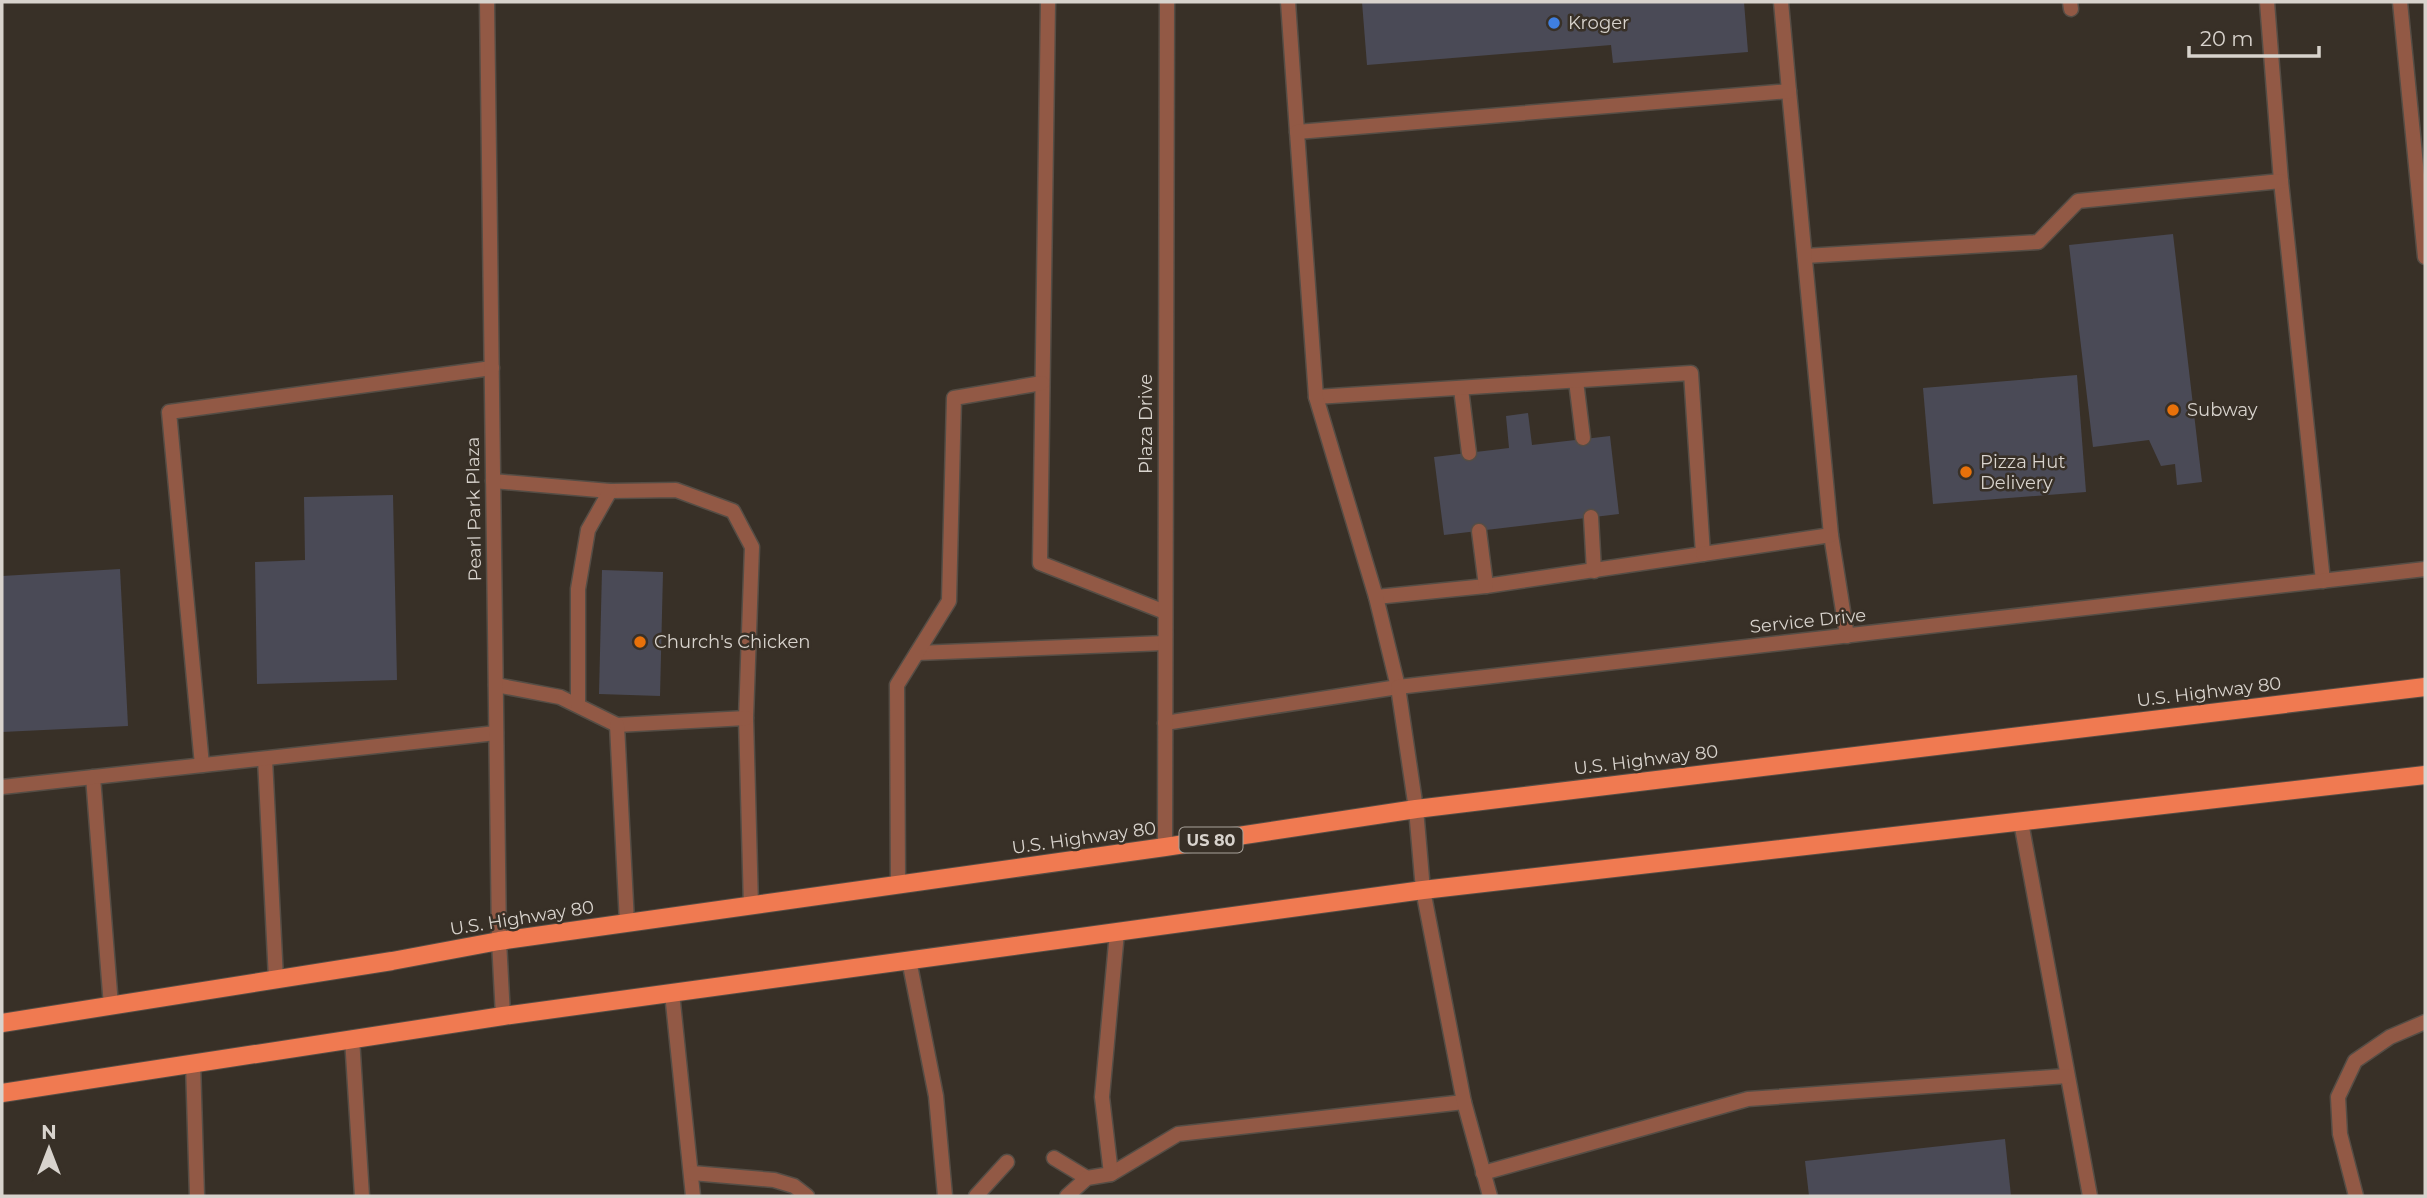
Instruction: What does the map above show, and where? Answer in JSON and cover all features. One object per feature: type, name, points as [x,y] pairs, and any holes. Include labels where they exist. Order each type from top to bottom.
[{"type":"main road","name":"U.S. Highway 80","points":[[2,1023],[392,961],[499,941],[1416,809],[2425,687]]},
{"type":"main road","points":[[2,1093],[503,1016],[1423,890],[2425,775]]},
{"type":"street","name":"Pearl Park Plaza","points":[[486,2],[499,941],[503,1016]]},
{"type":"street","points":[[1048,2],[1040,563],[1165,612]]},
{"type":"street","name":"Plaza Drive","points":[[1165,847],[1167,2]]},
{"type":"street","points":[[1288,2],[1316,397],[1376,597],[1398,687],[1416,809],[1423,890],[1464,1101],[1490,1196]]},
{"type":"street","points":[[1781,2],[1831,535],[1847,636]]},
{"type":"street","points":[[2267,2],[2281,181],[2323,581]]},
{"type":"street","points":[[2400,2],[2425,257]]},
{"type":"street","points":[[1297,132],[1789,91]]},
{"type":"street","points":[[1805,256],[2038,242],[2078,201],[2281,181]]},
{"type":"street","points":[[202,765],[169,412],[492,368]]},
{"type":"street","points":[[1316,397],[1691,373],[1703,554]]},
{"type":"street","points":[[1576,381],[1583,438]]},
{"type":"street","points":[[898,885],[897,685],[949,601],[954,398],[1042,383]]},
{"type":"street","points":[[1461,389],[1469,453]]},
{"type":"street","points":[[493,481],[610,491],[676,490],[733,512],[752,547],[746,718],[751,906]]},
{"type":"street","points":[[578,705],[578,589],[588,530],[610,491]]},
{"type":"street","points":[[1591,517],[1594,571]]},
{"type":"street","points":[[1479,531],[1486,586]]},
{"type":"street","points":[[1376,597],[1486,586],[1831,535]]},
{"type":"street","name":"Service Drive","points":[[1165,723],[1398,687],[2425,569]]},
{"type":"street","points":[[917,653],[1165,643]]},
{"type":"street","points":[[496,685],[560,697],[617,725],[746,718]]},
{"type":"street","points":[[617,725],[626,923]]},
{"type":"street","points":[[2,787],[496,733]]},
{"type":"street","points":[[265,759],[276,979]]},
{"type":"street","points":[[93,777],[111,1006]]},
{"type":"street","points":[[2021,822],[2090,1196]]},
{"type":"street","points":[[1111,1174],[1102,1097],[1118,932]]},
{"type":"street","points":[[909,960],[936,1096],[945,1196]]},
{"type":"street","points":[[672,993],[693,1196]]},
{"type":"street","points":[[2356,1196],[2340,1135],[2338,1097],[2355,1061],[2390,1037],[2424,1027]]},
{"type":"street","points":[[352,1038],[362,1196]]},
{"type":"street","points":[[193,1063],[197,1196]]},
{"type":"street","points":[[1483,1173],[1748,1099],[2067,1076]]},
{"type":"street","points":[[1067,1196],[1087,1178],[1111,1174],[1178,1135],[1464,1101]]},
{"type":"street","points":[[1054,1158],[1087,1178]]},
{"type":"street","points":[[976,1196],[1007,1162]]},
{"type":"street","points":[[692,1173],[774,1180],[794,1186],[807,1196]]},
{"type":"building","name":"Kroger","points":[[1362,2],[1744,2],[1748,52],[1613,63],[1611,45],[1367,65]]},
{"type":"building","points":[[2173,234],[2202,482],[2177,485],[2175,464],[2161,466],[2149,440],[2093,447],[2069,245]]},
{"type":"building","points":[[2077,375],[2086,492],[1933,504],[1923,388]]},
{"type":"building","points":[[1528,413],[1532,445],[1610,436],[1619,514],[1444,535],[1434,457],[1509,448],[1506,416]]},
{"type":"building","points":[[393,495],[397,680],[257,684],[255,562],[305,560],[304,497]]},
{"type":"building","points":[[120,569],[128,726],[2,732],[2,576]]},
{"type":"building","points":[[602,570],[663,572],[660,696],[599,694]]},
{"type":"building","points":[[2005,1139],[2011,1196],[1809,1196],[1805,1161]]},
{"type":"place","name":"Kroger","points":[[1554,23]]},
{"type":"place","name":"Subway","points":[[2173,410]]},
{"type":"place","name":"Pizza Hut Delivery","points":[[1966,472]]},
{"type":"place","name":"Church's Chicken","points":[[640,642]]}]
